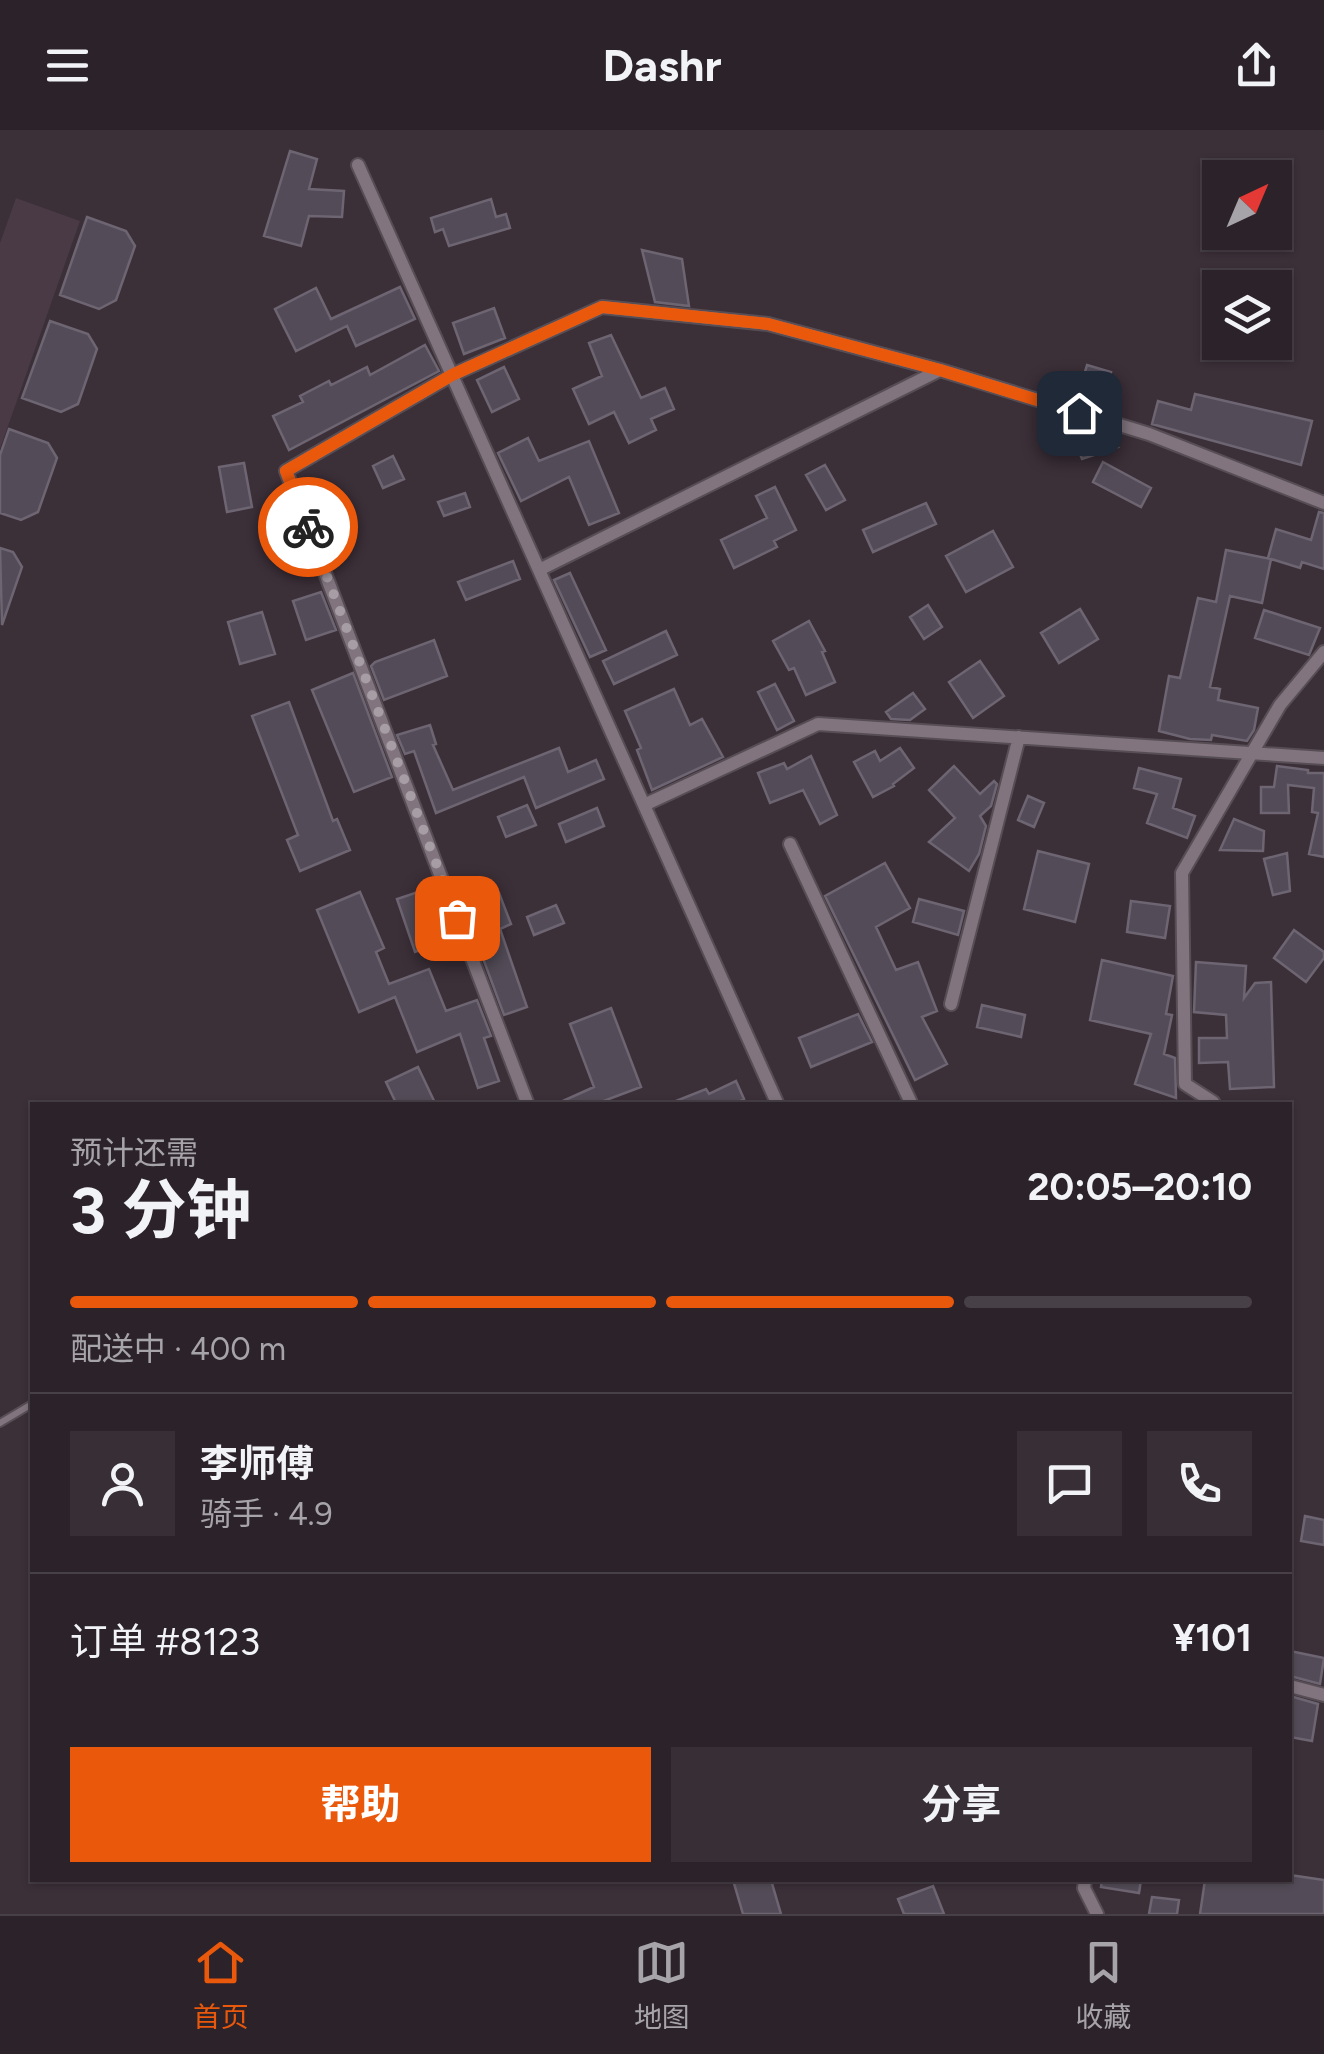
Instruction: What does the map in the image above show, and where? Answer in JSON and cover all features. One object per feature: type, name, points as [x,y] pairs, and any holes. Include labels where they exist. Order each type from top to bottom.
[{"type":"street","points":[[358,165],[777,1102]]},
{"type":"street","points":[[527,1102],[286,471],[452,375],[602,307],[768,324],[940,370],[1148,434],[1324,503]]},
{"type":"street","points":[[539,570],[940,370]]},
{"type":"street","points":[[1213,1102],[1185,1084],[1182,872],[1280,705],[1324,652]]},
{"type":"street","points":[[644,804],[818,724],[1324,758]]},
{"type":"street","points":[[951,1004],[1020,737]]},
{"type":"street","points":[[790,844],[911,1102]]},
{"type":"street","points":[[1292,1687],[1324,1696]]},
{"type":"street","points":[[1085,1882],[1097,1914]]},
{"type":"lane","points":[[0,1424],[30,1405]]},
{"type":"shaded area","points":[[16,198],[80,221],[0,449],[0,243]]},
{"type":"building","points":[[290,151],[317,159],[309,189],[344,191],[342,217],[309,216],[301,246],[264,236]]},
{"type":"building","points":[[491,199],[496,217],[506,214],[510,228],[449,246],[443,229],[435,232],[431,218]]},
{"type":"building","points":[[87,217],[126,231],[135,246],[116,300],[99,309],[60,295]]},
{"type":"building","points":[[642,250],[682,259],[689,306],[655,302]]},
{"type":"building","points":[[400,287],[415,319],[356,346],[347,326],[296,351],[275,309],[316,288],[331,319]]},
{"type":"building","points":[[494,308],[505,338],[464,354],[453,323]]},
{"type":"building","points":[[50,321],[88,334],[97,349],[78,404],[61,412],[22,398]]},
{"type":"building","points":[[611,335],[641,398],[665,388],[674,409],[651,419],[656,430],[629,443],[614,412],[589,424],[573,389],[602,376],[589,343]]},
{"type":"building","points":[[425,345],[439,371],[289,450],[273,416],[303,402],[300,396],[329,381],[331,385],[367,367],[370,375]]},
{"type":"building","points":[[1087,365],[1111,372],[1104,396],[1080,389]]},
{"type":"building","points":[[504,367],[519,399],[492,412],[477,380]]},
{"type":"building","points":[[1195,394],[1312,421],[1301,465],[1152,424],[1158,401],[1191,410]]},
{"type":"building","points":[[9,429],[48,443],[57,458],[38,512],[21,520],[0,513],[0,455]]},
{"type":"building","points":[[1070,429],[1110,434],[1118,447],[1082,459]]},
{"type":"building","points":[[528,438],[539,461],[589,441],[619,513],[589,525],[569,477],[521,501],[498,453]]},
{"type":"building","points":[[393,456],[404,479],[383,488],[373,466]]},
{"type":"building","points":[[1103,462],[1151,488],[1141,507],[1093,482]]},
{"type":"building","points":[[244,463],[252,507],[227,512],[219,467]]},
{"type":"building","points":[[825,465],[845,500],[826,510],[806,475]]},
{"type":"building","points":[[775,487],[796,530],[774,541],[777,547],[734,568],[721,540],[767,518],[756,496]]},
{"type":"building","points":[[465,493],[470,507],[444,516],[438,502]]},
{"type":"building","points":[[926,503],[936,524],[873,552],[863,530]]},
{"type":"building","points":[[1319,512],[1324,513],[1324,569],[1302,562],[1300,568],[1268,558],[1276,529],[1311,540]]},
{"type":"building","points":[[993,531],[1013,567],[966,592],[946,556]]},
{"type":"building","points":[[0,548],[13,552],[22,567],[2,625]]},
{"type":"building","points":[[1226,550],[1271,559],[1262,603],[1230,596],[1210,687],[1220,689],[1218,700],[1258,708],[1254,730],[1247,741],[1212,735],[1211,740],[1190,739],[1159,731],[1169,676],[1180,678],[1198,598],[1216,602]]},
{"type":"building","points":[[513,561],[520,579],[466,600],[458,582]]},
{"type":"building","points":[[570,573],[606,650],[590,657],[554,580]]},
{"type":"building","points":[[321,592],[336,630],[306,640],[293,601]]},
{"type":"building","points":[[928,605],[942,627],[924,639],[910,617]]},
{"type":"building","points":[[1080,609],[1098,639],[1059,663],[1041,633]]},
{"type":"building","points":[[1264,610],[1320,628],[1309,655],[1255,638]]},
{"type":"building","points":[[262,612],[275,654],[240,664],[228,622]]},
{"type":"building","points":[[809,621],[835,682],[806,695],[794,668],[789,670],[773,641]]},
{"type":"building","points":[[666,631],[677,655],[614,684],[603,661]]},
{"type":"building","points":[[434,640],[447,676],[384,700],[371,666]]},
{"type":"building","points":[[980,661],[1004,696],[973,718],[949,682]]},
{"type":"building","points":[[353,673],[392,777],[354,792],[312,690]]},
{"type":"building","points":[[775,684],[794,721],[777,730],[758,692]]},
{"type":"building","points":[[674,689],[690,725],[702,719],[723,757],[652,790],[637,750],[641,748],[625,711]]},
{"type":"building","points":[[913,693],[925,709],[910,720],[891,719],[886,712]]},
{"type":"building","points":[[289,702],[333,821],[337,819],[350,850],[300,871],[287,840],[298,835],[252,716]]},
{"type":"building","points":[[430,725],[436,744],[433,745],[453,790],[559,748],[568,772],[596,760],[604,779],[536,808],[524,777],[436,813],[414,751],[405,754],[397,735]]},
{"type":"building","points":[[900,748],[914,768],[894,786],[873,797],[854,762],[875,751],[880,761]]},
{"type":"building","points":[[811,756],[837,815],[820,824],[803,790],[770,803],[758,773],[784,763],[787,769]]},
{"type":"building","points":[[954,766],[980,794],[994,781],[997,784],[991,806],[980,816],[986,826],[979,854],[969,871],[929,842],[955,818],[929,790]]},
{"type":"building","points":[[1277,766],[1324,773],[1324,857],[1309,854],[1318,813],[1312,812],[1314,788],[1288,785],[1289,813],[1261,813],[1261,787],[1274,787]]},
{"type":"building","points":[[1139,768],[1181,779],[1173,808],[1195,816],[1187,838],[1147,823],[1157,794],[1134,788]]},
{"type":"building","points":[[1028,796],[1044,803],[1034,827],[1018,820]]},
{"type":"building","points":[[527,805],[536,825],[506,837],[498,817]]},
{"type":"building","points":[[597,808],[604,826],[566,842],[559,824]]},
{"type":"building","points":[[1234,819],[1264,831],[1263,851],[1220,850]]},
{"type":"building","points":[[1038,851],[1089,864],[1075,922],[1024,909]]},
{"type":"building","points":[[1287,853],[1290,891],[1273,895],[1264,859]]},
{"type":"building","points":[[885,863],[910,908],[876,927],[896,970],[918,962],[937,1011],[922,1017],[947,1064],[915,1080],[825,896]]},
{"type":"building","points":[[433,887],[451,939],[415,952],[397,899]]},
{"type":"building","points":[[360,892],[384,948],[376,952],[389,984],[429,969],[446,1011],[477,1000],[491,1036],[484,1038],[499,1081],[478,1088],[460,1034],[417,1052],[395,997],[359,1012],[317,910]]},
{"type":"building","points":[[499,893],[511,924],[500,929],[527,1007],[504,1015],[481,953],[487,951],[469,904]]},
{"type":"building","points":[[919,899],[964,911],[958,935],[913,922]]},
{"type":"building","points":[[1131,901],[1170,906],[1165,938],[1127,932]]},
{"type":"building","points":[[556,905],[564,923],[534,935],[527,917]]},
{"type":"building","points":[[1294,930],[1324,952],[1324,958],[1306,982],[1274,958]]},
{"type":"building","points":[[1102,960],[1173,976],[1166,1014],[1172,1015],[1164,1054],[1175,1058],[1176,1098],[1135,1084],[1151,1034],[1090,1020]]},
{"type":"building","points":[[1196,962],[1246,966],[1244,998],[1255,983],[1271,982],[1274,1087],[1230,1089],[1228,1062],[1199,1063],[1199,1038],[1227,1038],[1226,1015],[1194,1012]]},
{"type":"building","points":[[982,1005],[1025,1015],[1021,1037],[977,1027]]},
{"type":"building","points":[[611,1008],[641,1087],[601,1102],[561,1102],[594,1087],[570,1024]]},
{"type":"building","points":[[858,1014],[872,1042],[811,1067],[799,1038]]},
{"type":"building","points":[[418,1067],[435,1102],[396,1102],[386,1082]]},
{"type":"building","points":[[736,1081],[744,1099],[674,1102],[706,1089],[709,1094]]},
{"type":"building","points":[[1305,1516],[1324,1520],[1324,1545],[1301,1541]]},
{"type":"building","points":[[1292,1651],[1324,1658],[1320,1684],[1292,1677]]},
{"type":"building","points":[[1292,1697],[1318,1704],[1312,1741],[1292,1737]]},
{"type":"building","points":[[1292,1875],[1324,1880],[1324,1914],[1200,1914],[1205,1882],[1292,1882]]},
{"type":"building","points":[[734,1882],[772,1882],[781,1914],[743,1914]]},
{"type":"building","points":[[1102,1882],[1141,1882],[1139,1893],[1101,1887]]},
{"type":"building","points":[[933,1886],[944,1914],[904,1914],[898,1899]]},
{"type":"building","points":[[1152,1897],[1179,1900],[1177,1914],[1149,1914]]},
{"type":"way so far","points":[[308,527],[457,918]]},
{"type":"route","points":[[308,527],[286,471],[452,375],[602,307],[768,324],[940,370],[1079,413]]}]
